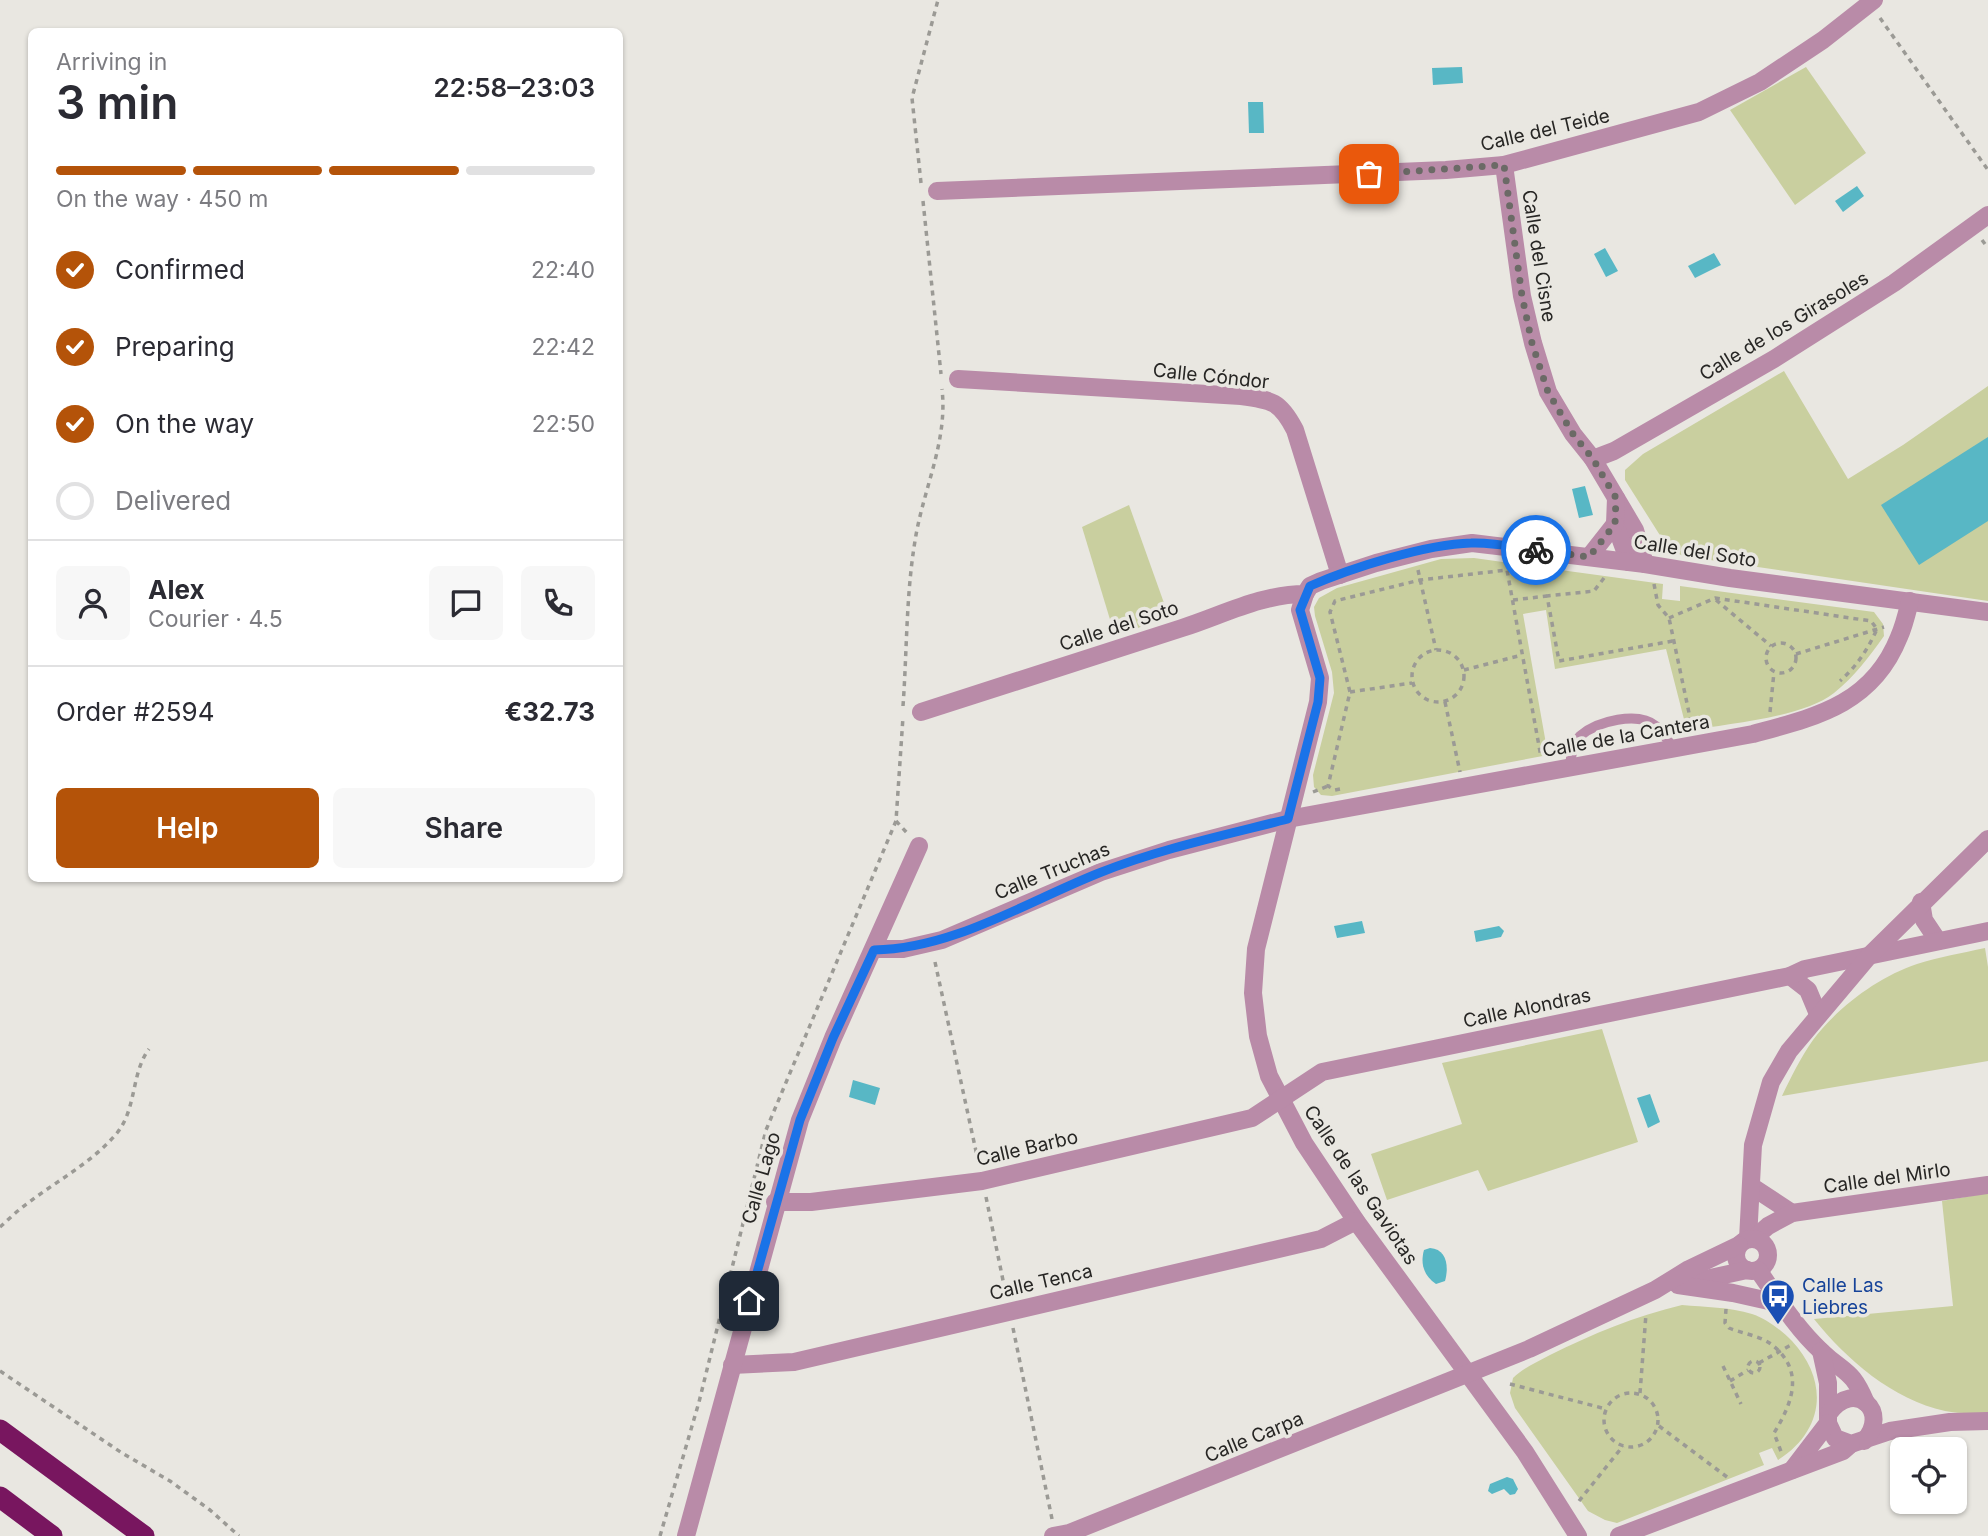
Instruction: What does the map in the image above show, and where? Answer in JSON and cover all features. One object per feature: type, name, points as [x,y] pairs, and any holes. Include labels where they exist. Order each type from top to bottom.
[{"type":"highway","points":[[0,1430],[144,1536]]},
{"type":"highway","points":[[0,1497],[52,1536]]},
{"type":"street","name":"Calle del Teide","points":[[937,191],[1419,172],[1504,165],[1699,112],[1760,82],[1875,5]]},
{"type":"street","name":"Calle del Cisne","points":[[1504,165],[1522,296],[1532,343],[1548,392],[1573,434],[1593,459],[1635,530],[1642,568]]},
{"type":"street","name":"Calle de los Girasoles","points":[[1593,459],[1614,451],[1774,359],[1894,283],[1988,215]]},
{"type":"street","name":"Calle Cóndor","points":[[958,379],[1241,396],[1277,403],[1295,430],[1340,575]]},
{"type":"street","points":[[1616,498],[1615,524],[1642,568]]},
{"type":"street","points":[[1589,557],[1615,524]]},
{"type":"street","name":"Calle del Soto","points":[[921,712],[1191,625],[1266,598],[1283,594],[1305,594],[1310,586],[1340,575],[1431,549],[1472,543],[1589,557],[1642,568],[1988,612]]},
{"type":"street","name":"Calle de las Gaviotas","points":[[1305,594],[1300,610],[1320,678],[1318,702],[1256,949],[1253,993],[1258,1037],[1269,1076],[1304,1143],[1356,1221],[1525,1452],[1578,1536]]},
{"type":"street","name":"Calle de la Cantera","points":[[1288,819],[1753,734],[1818,716],[1853,698],[1880,671],[1899,639],[1910,601]]},
{"type":"street","name":"Calle Truchas","points":[[874,950],[903,949],[942,940],[1101,872],[1169,850],[1288,819]]},
{"type":"street","points":[[1619,1536],[1788,1465],[1843,1451],[1871,1433],[1875,1422],[1873,1412],[1857,1381],[1821,1352],[1753,1270],[1739,1264],[1735,1254],[1747,1241],[1753,1145],[1770,1082],[1789,1051],[1869,956],[1988,839]]},
{"type":"street","name":"Calle Lago","points":[[686,1536],[775,1202],[800,1120],[833,1038],[919,846]]},
{"type":"street","points":[[1921,902],[1924,920],[1938,941]]},
{"type":"street","name":"Calle Alondras","points":[[1281,1101],[1322,1072],[1790,976],[1805,969],[1988,931]]},
{"type":"street","points":[[1790,976],[1808,990],[1818,1014]]},
{"type":"street","name":"Calle Barbo","points":[[775,1202],[811,1202],[982,1181],[1252,1118],[1281,1101]]},
{"type":"street","name":"Calle del Mirlo","points":[[1747,1241],[1792,1213],[1988,1185]]},
{"type":"street","points":[[1751,1186],[1792,1213]]},
{"type":"street","name":"Calle Tenca","points":[[732,1366],[794,1362],[1321,1239],[1356,1221]]},
{"type":"street","points":[[1469,1375],[1655,1290],[1689,1269],[1747,1241],[1765,1245],[1768,1255],[1765,1264],[1753,1270],[1655,1290]]},
{"type":"street","points":[[1678,1285],[1782,1304]]},
{"type":"street","points":[[1821,1352],[1828,1384],[1828,1418],[1835,1438],[1858,1442],[1890,1432],[1950,1422],[1988,1422]]},
{"type":"street","name":"Calle Carpa","points":[[1053,1530],[1069,1533],[1469,1375]]},
{"type":"street","points":[[1788,1465],[1828,1418],[1838,1401],[1852,1397],[1866,1403]]},
{"type":"lane","points":[[1570,767],[1572,752],[1580,737],[1601,725],[1633,716],[1655,724],[1673,748]]},
{"type":"path","points":[[896,821],[909,579],[915,537],[942,430],[944,410],[912,98],[937,0]]},
{"type":"path","points":[[1875,5],[1988,170]]},
{"type":"path","points":[[1981,238],[1988,248]]},
{"type":"path","points":[[1642,568],[1658,605],[1669,618],[1694,736]]},
{"type":"path","points":[[1328,786],[1350,692],[1330,612],[1335,601],[1420,580],[1507,570],[1542,762]]},
{"type":"path","points":[[1513,600],[1594,591],[1609,571]]},
{"type":"path","points":[[1420,580],[1436,650]]},
{"type":"path","points":[[1715,598],[1719,587]]},
{"type":"path","points":[[1547,596],[1559,662],[1673,641]]},
{"type":"path","points":[[1669,618],[1715,598],[1871,621],[1877,629]]},
{"type":"path","points":[[1715,598],[1771,646]]},
{"type":"path","points":[[1796,654],[1888,626]]},
{"type":"path","points":[[1834,685],[1857,663],[1869,647],[1877,629]]},
{"type":"path","points":[[1778,642],[1792,647],[1796,654],[1793,667],[1781,674],[1768,667],[1765,660],[1766,652],[1778,642]]},
{"type":"path","points":[[1436,650],[1454,655],[1464,670],[1464,682],[1459,692],[1445,702],[1430,700],[1420,694],[1412,683],[1416,662],[1425,653],[1436,650]]},
{"type":"path","points":[[1464,670],[1522,655]]},
{"type":"path","points":[[1769,722],[1774,672]]},
{"type":"path","points":[[1350,692],[1412,683]]},
{"type":"path","points":[[1445,702],[1461,777]]},
{"type":"path","points":[[1770,713],[1781,711]]},
{"type":"path","points":[[1328,786],[1335,790],[1349,788]]},
{"type":"path","points":[[1313,792],[1328,786]]},
{"type":"path","points":[[935,962],[980,1168]]},
{"type":"path","points":[[0,1227],[27,1203],[91,1157],[117,1133],[128,1115],[142,1058],[149,1049]]},
{"type":"path","points":[[985,1195],[1007,1300]]},
{"type":"path","points":[[1726,1307],[1725,1323],[1729,1328],[1769,1342],[1789,1366],[1794,1384],[1792,1400],[1774,1433],[1788,1465]]},
{"type":"path","points":[[1640,1394],[1646,1312]]},
{"type":"path","points":[[1012,1326],[1053,1530]]},
{"type":"path","points":[[1748,1370],[1751,1361],[1759,1363],[1796,1342]]},
{"type":"path","points":[[1748,1370],[1751,1373],[1757,1372],[1759,1363]]},
{"type":"path","points":[[1723,1366],[1741,1404]]},
{"type":"path","points":[[1730,1381],[1748,1370]]},
{"type":"path","points":[[0,1371],[122,1453],[170,1480],[239,1536]]},
{"type":"path","points":[[1510,1384],[1606,1409]]},
{"type":"path","points":[[1630,1392],[1640,1394],[1649,1398],[1655,1406],[1659,1416],[1658,1426],[1649,1441],[1632,1448],[1623,1446],[1608,1435],[1604,1418],[1606,1409],[1611,1401],[1620,1395],[1630,1392]]},
{"type":"path","points":[[1658,1426],[1730,1482]]},
{"type":"path","points":[[1579,1501],[1623,1446]]},
{"type":"green space","points":[[1806,67],[1866,153],[1795,205],[1730,110]]},
{"type":"green space","points":[[1784,371],[1848,479],[1903,445],[1988,386],[1988,601],[1683,556],[1668,548],[1625,480],[1625,470],[1643,454]]},
{"type":"green space","points":[[1129,505],[1169,617],[1115,636],[1082,527]]},
{"type":"green space","points":[[1474,558],[1663,584],[1662,599],[1680,601],[1680,586],[1874,612],[1883,624],[1884,636],[1848,680],[1820,701],[1784,714],[1687,731],[1666,649],[1555,669],[1546,610],[1523,614],[1548,755],[1332,796],[1321,795],[1314,787],[1313,775],[1334,693],[1332,672],[1315,616],[1314,607],[1319,598],[1337,588],[1441,559]]},
{"type":"green space","points":[[1985,948],[1988,967],[1988,1061],[1782,1096],[1813,1040],[1834,1016],[1860,995],[1888,977],[1917,964]]},
{"type":"green space","points":[[1602,1029],[1638,1142],[1488,1191],[1478,1170],[1387,1200],[1371,1154],[1462,1124],[1442,1063]]},
{"type":"green space","points":[[1988,1193],[1988,1413],[1945,1411],[1926,1406],[1889,1388],[1856,1363],[1814,1319],[1953,1306],[1942,1201]]},
{"type":"green space","points":[[1682,1305],[1752,1314],[1783,1333],[1804,1356],[1812,1372],[1816,1388],[1813,1420],[1794,1448],[1778,1460],[1772,1448],[1759,1453],[1764,1465],[1617,1523],[1605,1520],[1588,1511],[1515,1408],[1510,1393],[1513,1378],[1535,1363],[1598,1333],[1648,1314]]},
{"type":"water","points":[[1462,67],[1463,83],[1433,85],[1432,68]]},
{"type":"water","points":[[1248,102],[1263,102],[1264,133],[1249,133]]},
{"type":"water","points":[[1857,186],[1864,196],[1843,212],[1835,201]]},
{"type":"water","points":[[1605,248],[1618,271],[1606,277],[1594,254]]},
{"type":"water","points":[[1714,253],[1721,265],[1695,278],[1688,266]]},
{"type":"water","points":[[1988,437],[1988,521],[1919,565],[1881,505]]},
{"type":"water","points":[[1585,486],[1593,515],[1579,518],[1572,489]]},
{"type":"water","points":[[1362,921],[1365,933],[1337,938],[1334,926]]},
{"type":"water","points":[[1499,926],[1504,931],[1501,937],[1476,942],[1474,931]]},
{"type":"water","points":[[853,1080],[880,1088],[875,1105],[849,1097]]},
{"type":"water","points":[[1650,1094],[1660,1122],[1648,1128],[1637,1098]]},
{"type":"water","points":[[1430,1248],[1443,1255],[1447,1270],[1445,1281],[1436,1284],[1428,1277],[1423,1265],[1424,1250]]},
{"type":"water","points":[[1507,1477],[1513,1479],[1518,1489],[1515,1494],[1510,1495],[1504,1489],[1492,1494],[1488,1491],[1490,1484]]},
{"type":"way so far","points":[[1369,174],[1504,165],[1522,296],[1532,343],[1548,392],[1616,498],[1615,524],[1589,557],[1536,550]]},
{"type":"place","name":"Calle Las Liebres","points":[[1778,1326]]},
{"type":"route","points":[[749,1301],[800,1120],[833,1038],[874,950],[903,949],[942,940],[1101,872],[1169,850],[1288,819],[1318,702],[1320,678],[1300,610],[1310,586],[1376,563],[1431,549],[1472,543],[1536,550]]}]
